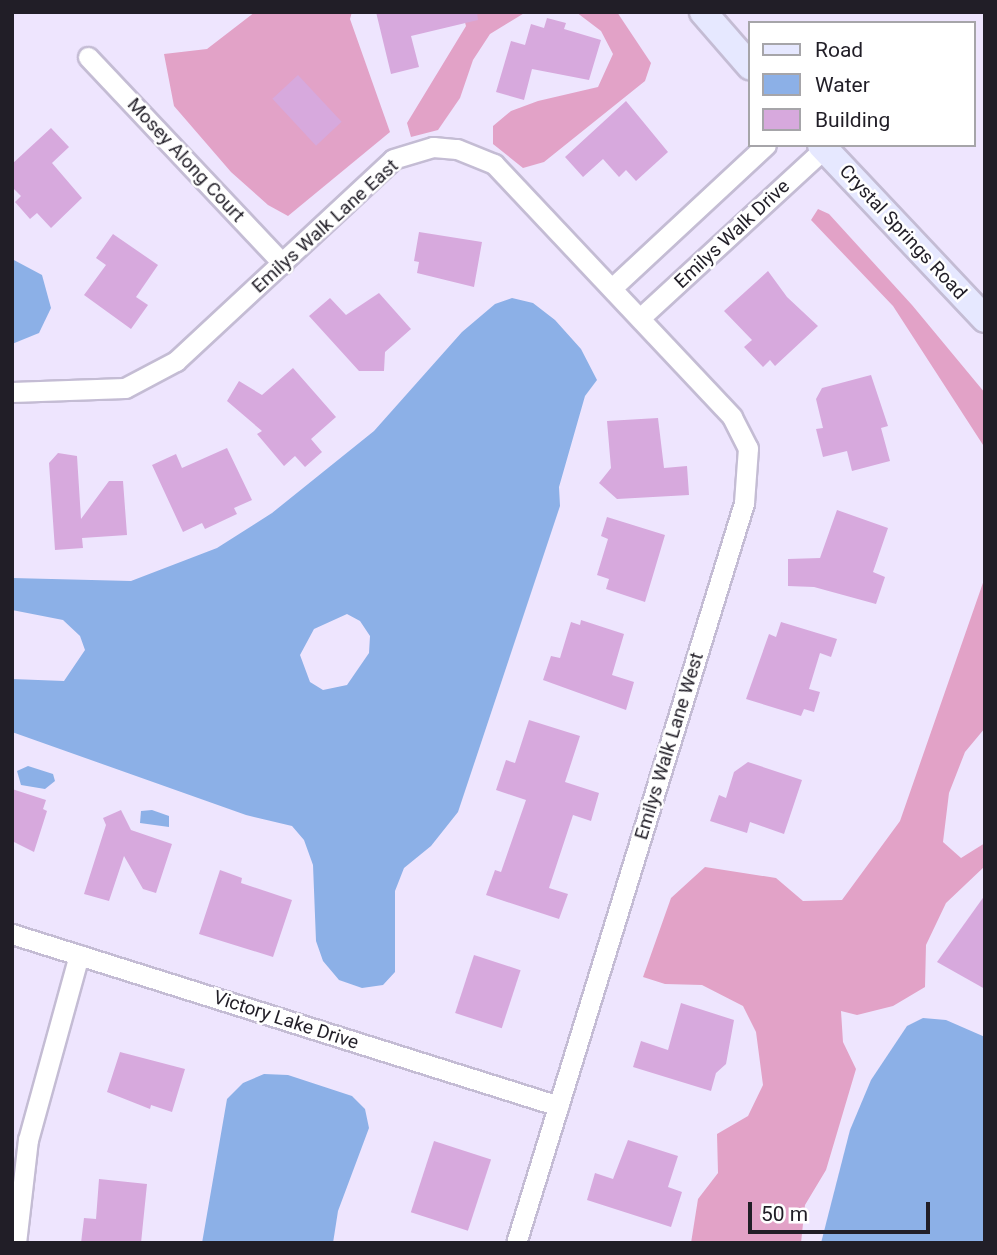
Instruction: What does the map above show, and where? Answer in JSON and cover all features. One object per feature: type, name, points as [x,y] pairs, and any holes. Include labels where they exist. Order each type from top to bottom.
[{"type":"street","points":[[703,12],[748,64]]},
{"type":"street","name":"Mosey Along Court","points":[[89,57],[283,264]]},
{"type":"street","name":"Emilys Walk Lane East","points":[[12,392],[125,388],[176,361],[393,159],[433,147],[457,149],[494,164],[612,288]]},
{"type":"street","points":[[612,288],[764,147]]},
{"type":"street","name":"Emilys Walk Drive","points":[[640,318],[822,147]]},
{"type":"street","name":"Crystal Springs Road","points":[[822,147],[985,319]]},
{"type":"street","name":"Emilys Walk Lane West","points":[[516,1243],[744,503],[748,448],[732,417],[612,288]]},
{"type":"street","name":"Victory Lake Drive","points":[[12,934],[559,1106]]},
{"type":"street","points":[[16,1243],[28,1140],[79,955]]},
{"type":"shaded area","points":[[255,12],[352,12],[350,19],[390,132],[288,216],[268,205],[231,172],[174,106],[164,54],[207,49]]},
{"type":"shaded area","points":[[462,12],[526,12],[490,34],[473,60],[460,98],[438,130],[411,137],[407,123],[466,26]]},
{"type":"shaded area","points":[[576,12],[617,12],[651,63],[645,81],[544,162],[523,168],[493,144],[493,126],[511,111],[538,101],[598,87],[613,54],[601,31]]},
{"type":"shaded area","points":[[818,209],[829,214],[912,305],[985,393],[985,448],[893,306],[811,220]]},
{"type":"shaded area","points":[[985,577],[985,728],[965,752],[949,793],[943,842],[961,858],[985,843],[985,866],[946,903],[926,945],[925,987],[893,1006],[857,1015],[841,1011],[843,1042],[856,1069],[826,1170],[805,1205],[801,1243],[691,1243],[698,1199],[718,1173],[717,1134],[748,1116],[763,1085],[756,1032],[743,1006],[702,985],[665,984],[643,977],[671,898],[705,867],[776,878],[803,901],[842,900],[900,821]]},
{"type":"water","points":[[12,259],[42,275],[51,308],[39,333],[12,344]]},
{"type":"water","points":[[512,298],[533,303],[555,320],[581,349],[597,380],[585,396],[559,487],[560,506],[458,812],[431,846],[404,868],[395,891],[395,972],[383,985],[362,988],[339,980],[323,961],[316,941],[313,865],[304,840],[292,826],[246,815],[12,732],[12,679],[64,681],[85,650],[80,636],[63,620],[12,610],[12,578],[131,581],[217,548],[272,513],[374,431],[462,332],[495,304]],"holes":[[[347,614],[360,621],[370,636],[369,653],[347,685],[323,690],[310,682],[300,655],[314,629]]]},
{"type":"water","points":[[28,766],[53,774],[55,781],[45,789],[21,785],[17,771]]},
{"type":"water","points":[[152,810],[169,816],[169,827],[140,823],[141,811]]},
{"type":"water","points":[[923,1018],[946,1020],[985,1037],[985,1243],[821,1243],[850,1130],[871,1080],[907,1026]]},
{"type":"water","points":[[264,1074],[288,1075],[352,1096],[365,1109],[369,1128],[338,1211],[333,1243],[202,1243],[227,1099],[243,1083]]},
{"type":"building","points":[[376,12],[477,12],[478,20],[411,36],[419,67],[391,74]]},
{"type":"building","points":[[547,18],[566,23],[564,29],[601,40],[589,80],[532,69],[524,100],[496,92],[511,41],[525,45],[531,24],[544,28]]},
{"type":"building","points":[[298,75],[342,122],[316,146],[272,99]]},
{"type":"building","points":[[626,101],[668,152],[636,181],[626,170],[619,177],[603,159],[583,177],[565,157]]},
{"type":"building","points":[[51,128],[69,147],[52,163],[82,198],[51,228],[37,213],[30,219],[15,202],[21,196],[12,187],[12,164]]},
{"type":"building","points":[[419,232],[482,242],[474,287],[417,273],[419,262],[414,261]]},
{"type":"building","points":[[113,234],[158,265],[136,297],[148,305],[131,329],[84,295],[106,265],[96,258]]},
{"type":"building","points":[[768,271],[787,297],[818,326],[775,366],[770,360],[763,367],[744,347],[752,340],[724,311]]},
{"type":"building","points":[[379,293],[411,329],[385,352],[384,371],[359,371],[309,316],[330,298],[346,315]]},
{"type":"building","points":[[293,368],[336,417],[311,439],[322,452],[305,467],[295,456],[284,466],[257,434],[262,431],[227,401],[239,381],[262,395]]},
{"type":"building","points":[[871,375],[888,426],[881,428],[890,461],[852,471],[847,451],[823,457],[816,429],[823,428],[816,399],[822,388]]},
{"type":"building","points":[[658,418],[664,468],[687,466],[689,495],[617,499],[599,483],[611,468],[607,421]]},
{"type":"building","points":[[227,448],[252,500],[234,508],[237,514],[205,529],[202,523],[183,532],[152,465],[176,454],[182,468]]},
{"type":"building","points":[[58,453],[77,456],[81,519],[109,481],[123,481],[127,535],[82,538],[83,548],[55,550],[49,463]]},
{"type":"building","points":[[837,510],[888,528],[873,572],[885,577],[876,604],[814,587],[788,586],[788,559],[820,558]]},
{"type":"building","points":[[607,517],[665,535],[645,602],[606,589],[609,579],[597,575],[608,539],[601,536]]},
{"type":"building","points":[[581,620],[624,634],[612,675],[634,682],[626,710],[543,680],[551,656],[560,658],[571,622],[580,625]]},
{"type":"building","points":[[781,622],[837,639],[831,657],[820,653],[809,689],[820,692],[814,712],[804,709],[801,716],[746,699],[769,634],[776,637]]},
{"type":"building","points":[[529,720],[580,736],[565,782],[599,793],[591,821],[573,815],[549,888],[568,894],[559,919],[486,895],[495,870],[501,872],[526,800],[496,790],[506,760],[515,763]]},
{"type":"building","points":[[748,762],[802,780],[784,834],[750,822],[747,833],[710,821],[719,795],[726,798],[734,772]]},
{"type":"building","points":[[12,789],[46,800],[43,809],[47,811],[34,852],[12,841]]},
{"type":"building","points":[[121,810],[131,830],[172,844],[156,893],[143,889],[124,856],[109,901],[84,894],[106,825],[103,818]]},
{"type":"building","points":[[220,870],[242,878],[241,883],[292,900],[273,957],[199,934]]},
{"type":"building","points":[[985,895],[985,989],[937,962]]},
{"type":"building","points":[[474,955],[521,970],[502,1028],[455,1013]]},
{"type":"building","points":[[681,1003],[734,1020],[726,1064],[716,1073],[711,1091],[633,1067],[641,1041],[668,1050]]},
{"type":"building","points":[[120,1052],[185,1069],[172,1112],[151,1105],[150,1109],[107,1092]]},
{"type":"building","points":[[628,1140],[678,1156],[668,1187],[682,1192],[671,1227],[587,1200],[595,1173],[613,1179]]},
{"type":"building","points":[[434,1141],[491,1160],[468,1231],[411,1212]]},
{"type":"building","points":[[99,1179],[147,1184],[141,1243],[81,1243],[84,1218],[96,1219]]}]
